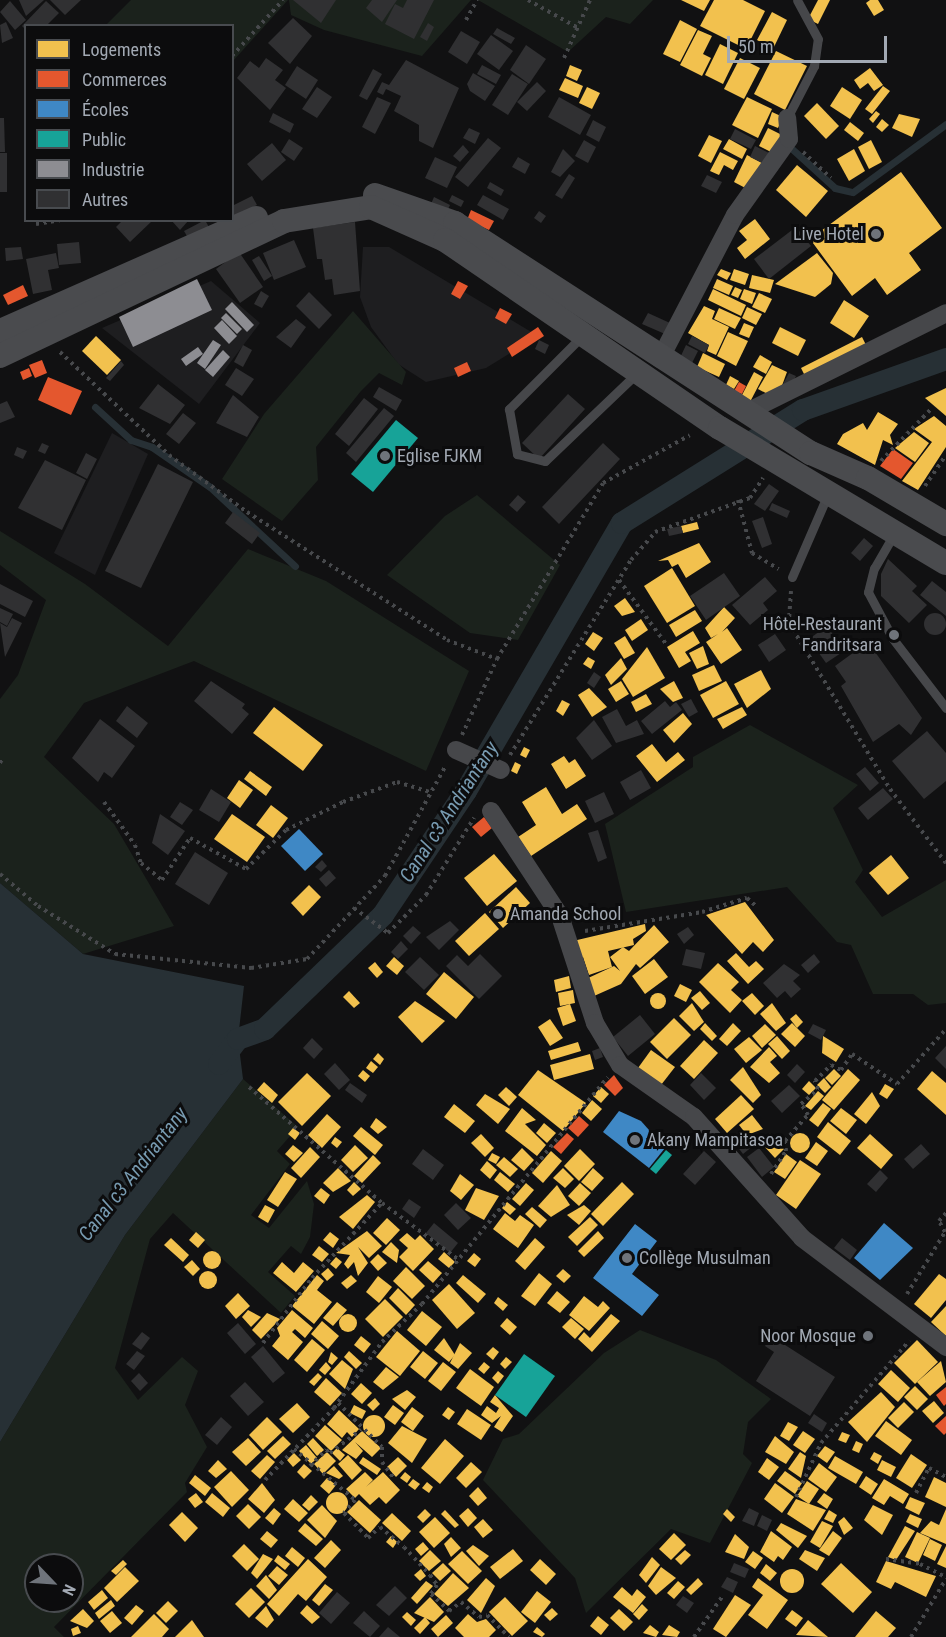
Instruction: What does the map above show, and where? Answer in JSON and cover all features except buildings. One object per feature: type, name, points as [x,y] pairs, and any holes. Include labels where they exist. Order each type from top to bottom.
[{"type":"street","points":[[660,359],[735,215],[789,140],[787,118]]},
{"type":"street","points":[[0,331],[280,207],[381,194],[455,223],[660,359],[811,453],[868,478],[946,524]]},
{"type":"street","points":[[0,356],[45,338],[284,221],[371,207],[445,240],[716,425],[946,563]]},
{"type":"street","points":[[751,415],[946,313]]},
{"type":"street","points":[[456,750],[501,770]]},
{"type":"street","points":[[484,812],[567,933],[595,1023],[620,1065],[694,1117],[761,1189],[802,1238],[899,1308],[946,1347]]},
{"type":"lane","points":[[787,118],[814,66],[818,39],[796,0]]},
{"type":"lane","points":[[583,334],[509,409],[517,454],[545,461],[638,372]]},
{"type":"lane","points":[[792,577],[829,493]]},
{"type":"lane","points":[[895,532],[874,568],[868,592],[893,639],[946,708]]},
{"type":"path","points":[[234,54],[283,0]]},
{"type":"path","points":[[466,20],[477,0]]},
{"type":"path","points":[[528,0],[578,28]]},
{"type":"path","points":[[564,58],[590,0]]},
{"type":"path","points":[[789,140],[831,178]]},
{"type":"path","points":[[36,224],[48,222]]},
{"type":"path","points":[[45,338],[169,455],[247,512],[447,640],[496,659]]},
{"type":"path","points":[[868,478],[931,409]]},
{"type":"path","points":[[0,874],[38,906],[115,954],[169,962],[251,968],[307,959],[385,876],[430,792],[456,750],[496,659],[603,483],[716,425]]},
{"type":"path","points":[[913,505],[946,455]]},
{"type":"path","points":[[501,770],[619,580],[655,532],[738,500],[750,498],[769,457]]},
{"type":"path","points":[[738,500],[752,553],[792,577],[789,623],[890,789],[946,863]]},
{"type":"path","points":[[619,580],[666,644]]},
{"type":"path","points":[[104,802],[141,863],[162,880],[190,838],[246,869],[286,831],[343,802],[397,782],[430,792]]},
{"type":"path","points":[[354,908],[388,933],[426,895],[484,812]]},
{"type":"path","points":[[567,933],[702,912],[747,898],[756,906]]},
{"type":"path","points":[[761,1189],[786,1150],[784,1141],[808,1115],[801,1104],[818,1089],[815,1081],[831,1065],[841,1070],[852,1054],[897,1084],[946,1029]]},
{"type":"path","points":[[265,1480],[338,1403],[382,1342],[459,1260],[613,1072]]},
{"type":"path","points":[[249,1087],[382,1203],[459,1260]]},
{"type":"path","points":[[263,1343],[312,1278],[382,1203]]},
{"type":"path","points":[[899,1308],[945,1232],[939,1221],[946,1213]]},
{"type":"path","points":[[796,1497],[821,1443],[914,1336]]},
{"type":"path","points":[[338,1403],[361,1430],[382,1447],[382,1462],[393,1477]]},
{"type":"path","points":[[310,1466],[326,1450],[330,1453],[361,1430]]},
{"type":"path","points":[[294,1449],[310,1466],[355,1500],[344,1514],[368,1538],[380,1527],[424,1568],[437,1585],[431,1594],[449,1611],[461,1602],[479,1617],[487,1615],[509,1637]]},
{"type":"path","points":[[916,1493],[929,1468],[946,1477]]},
{"type":"path","points":[[886,1558],[920,1564],[946,1578],[911,1637]]},
{"type":"path","points":[[694,1637],[724,1594]]},
{"type":"shaded area","points":[[131,0],[288,0],[234,60],[234,24],[107,24]]},
{"type":"shaded area","points":[[289,0],[471,0],[422,56],[324,30],[291,15]]},
{"type":"shaded area","points":[[478,0],[653,0],[630,24],[606,17],[568,52]]},
{"type":"shaded area","points":[[363,247],[389,247],[538,336],[486,368],[426,382],[398,364],[371,327],[360,297]]},
{"type":"shaded area","points":[[211,281],[260,323],[199,404],[102,328]]},
{"type":"shaded area","points":[[353,311],[406,372],[402,385],[379,373],[361,391],[316,447],[318,480],[282,521],[222,479],[264,414]]},
{"type":"shaded area","points":[[112,433],[148,454],[95,575],[54,553]]},
{"type":"shaded area","points":[[477,495],[560,565],[518,640],[470,633],[387,575],[445,516]]},
{"type":"shaded area","points":[[0,531],[85,584],[168,646],[248,549],[326,581],[469,671],[426,771],[194,661],[84,703],[44,757],[114,824],[174,926],[83,954],[0,883],[0,699],[18,675],[46,600],[0,565]]},
{"type":"shaded area","points":[[750,725],[858,785],[833,808],[863,870],[855,882],[882,917],[946,880],[946,1003],[928,1005],[913,994],[873,994],[851,945],[837,942],[787,887],[626,912],[605,824],[693,767],[693,757]]},
{"type":"shaded area","points":[[243,1079],[298,1127],[277,1151],[290,1164],[251,1215],[269,1228],[307,1181],[314,1204],[310,1237],[301,1254],[291,1246],[268,1272],[295,1296],[281,1313],[173,1213],[150,1239],[115,1368],[138,1400],[182,1357],[198,1371],[185,1405],[207,1447],[185,1483],[187,1492],[84,1597],[84,1553],[24,1553],[24,1613],[68,1613],[54,1627],[64,1637],[0,1637],[0,1442],[125,1235]]},
{"type":"shaded area","points":[[640,1330],[716,1360],[771,1399],[748,1422],[743,1454],[752,1463],[710,1543],[671,1529],[586,1613],[575,1578],[483,1480],[503,1439],[519,1434],[604,1353]]},
{"type":"water","points":[[0,883],[83,954],[244,986],[238,1039],[243,1079],[125,1235],[0,1442]]},
{"type":"waterway","points":[[791,148],[835,188],[853,192],[946,124]]},
{"type":"waterway","name":"Canal c3 Andriantany","points":[[219,1064],[238,1039],[265,1029],[383,915],[466,791],[622,523],[803,410],[946,359]]},
{"type":"waterway","points":[[95,407],[131,440],[152,447],[210,487],[295,566]]},
{"type":"place","name":"Live Hotel","points":[[876,234]]},
{"type":"place","name":"Eglise FJKM","points":[[385,456]]},
{"type":"place","name":"Hôtel-Restaurant Fandritsara","points":[[894,635]]},
{"type":"place","name":"Amanda School","points":[[498,914]]},
{"type":"place","name":"Akany Mampitasoa","points":[[635,1140]]},
{"type":"place","name":"Collège Musulman","points":[[627,1258]]},
{"type":"place","name":"Noor Mosque","points":[[868,1336]]}]
